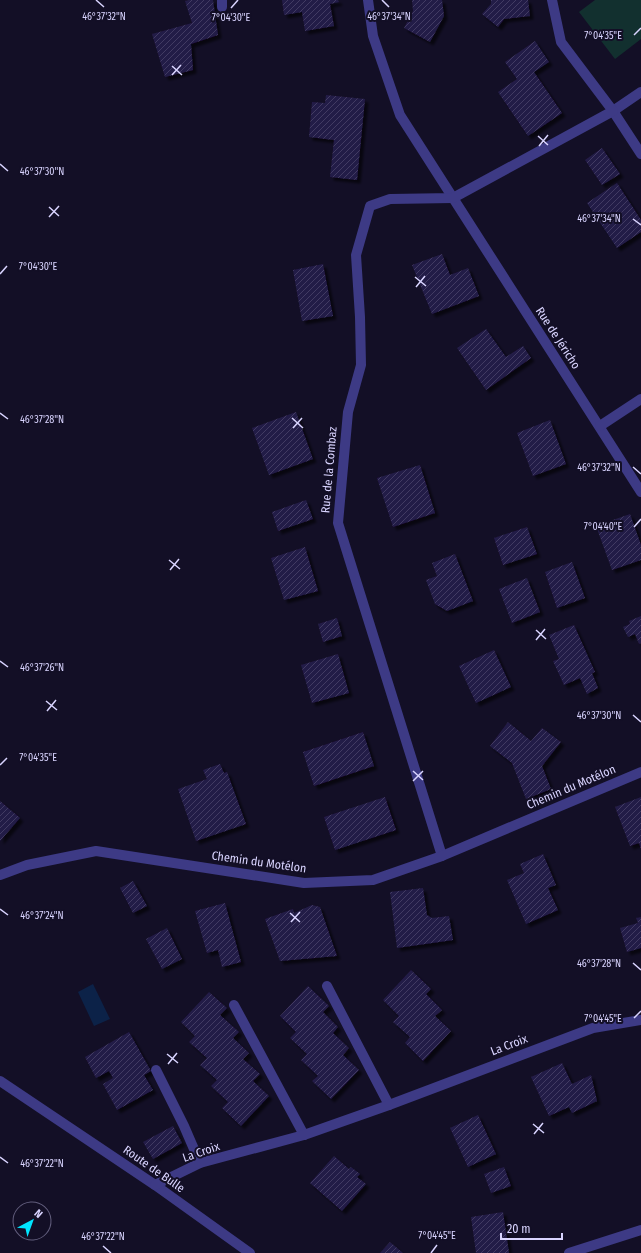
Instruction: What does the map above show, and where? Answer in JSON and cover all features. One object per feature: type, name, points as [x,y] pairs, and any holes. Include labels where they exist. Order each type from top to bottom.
[{"type":"street","name":"Rue de Jéricho","points":[[368,0],[373,36],[400,115],[641,492]]},
{"type":"street","points":[[552,0],[561,42],[613,111],[641,154]]},
{"type":"street","points":[[453,198],[613,111],[641,92]]},
{"type":"street","name":"Rue de la Combaz","points":[[442,856],[338,523],[348,412],[361,365],[356,255],[370,206],[390,199],[453,198]]},
{"type":"street","points":[[600,426],[641,399]]},
{"type":"street","name":"Chemin du Motélon","points":[[0,875],[27,865],[96,850],[304,883],[373,880],[442,856],[641,772]]},
{"type":"street","points":[[327,986],[389,1105]]},
{"type":"street","points":[[234,1005],[304,1135]]},
{"type":"street","name":"La Croix","points":[[155,1185],[200,1163],[304,1135],[389,1105],[593,1028],[641,1020]]},
{"type":"street","points":[[156,1070],[184,1126],[200,1163]]},
{"type":"street","name":"Route de Bulle","points":[[0,1081],[155,1185],[250,1253]]},
{"type":"street","points":[[569,1253],[641,1230]]},
{"type":"green space","points":[[595,0],[641,0],[641,39],[615,59],[579,12]]},
{"type":"water","points":[[93,984],[110,1019],[94,1026],[78,992]]},
{"type":"building","points":[[213,0],[218,35],[191,44],[193,70],[165,77],[152,34],[192,23],[185,1]]},
{"type":"building","points":[[282,0],[338,0],[339,2],[330,4],[334,26],[305,31],[302,12],[284,15]]},
{"type":"building","points":[[412,0],[442,0],[444,16],[430,42],[404,28],[413,11]]},
{"type":"building","points":[[491,0],[528,0],[530,16],[504,19],[498,27],[482,14],[491,4]]},
{"type":"building","points":[[535,41],[549,62],[534,72],[562,113],[528,136],[498,92],[517,79],[505,62]]},
{"type":"building","points":[[326,95],[365,99],[357,180],[330,177],[334,140],[309,137],[312,102],[325,103]]},
{"type":"building","points":[[602,148],[620,174],[602,185],[585,160]]},
{"type":"building","points":[[617,183],[641,220],[641,232],[617,248],[587,203]]},
{"type":"building","points":[[442,254],[450,275],[468,268],[479,296],[432,314],[412,265]]},
{"type":"building","points":[[323,264],[333,316],[302,321],[293,270]]},
{"type":"building","points":[[486,329],[506,357],[523,346],[531,358],[486,390],[457,348]]},
{"type":"building","points":[[296,412],[313,459],[269,475],[252,428]]},
{"type":"building","points":[[550,420],[566,464],[533,476],[517,433]]},
{"type":"building","points":[[420,465],[435,513],[393,527],[377,478]]},
{"type":"building","points":[[306,500],[313,519],[278,531],[272,512]]},
{"type":"building","points":[[630,514],[641,545],[641,560],[612,570],[596,526]]},
{"type":"building","points":[[527,527],[537,554],[503,565],[494,538]]},
{"type":"building","points":[[305,547],[318,591],[284,600],[271,558]]},
{"type":"building","points":[[455,554],[473,601],[447,611],[435,604],[426,580],[437,576],[432,563]]},
{"type":"building","points":[[572,562],[585,598],[557,608],[545,572]]},
{"type":"building","points":[[527,578],[540,612],[512,623],[499,589]]},
{"type":"building","points":[[641,616],[641,643],[639,644],[635,634],[628,637],[623,627],[630,624],[629,621]]},
{"type":"building","points":[[337,618],[342,636],[323,642],[318,624]]},
{"type":"building","points":[[574,625],[595,672],[592,673],[598,688],[587,694],[580,678],[564,685],[553,661],[559,659],[549,635]]},
{"type":"building","points":[[494,650],[511,687],[476,703],[459,666]]},
{"type":"building","points":[[338,654],[349,693],[312,703],[301,665]]},
{"type":"building","points":[[508,722],[531,741],[542,728],[561,742],[542,766],[551,789],[526,799],[512,763],[490,746]]},
{"type":"building","points":[[363,732],[374,766],[314,786],[303,752]]},
{"type":"building","points":[[220,764],[224,773],[227,772],[246,824],[196,841],[178,789],[207,779],[203,770]]},
{"type":"building","points":[[385,797],[396,830],[335,850],[324,817]]},
{"type":"building","points":[[641,797],[641,849],[639,843],[630,846],[615,807]]},
{"type":"building","points":[[0,801],[20,818],[0,841]]},
{"type":"building","points":[[543,854],[556,885],[548,888],[558,910],[526,924],[507,880],[524,873],[520,864]]},
{"type":"building","points":[[133,881],[147,906],[133,913],[120,888]]},
{"type":"building","points":[[423,888],[427,915],[432,918],[449,916],[453,940],[397,948],[390,892]]},
{"type":"building","points":[[225,903],[241,962],[222,967],[218,950],[207,953],[195,911]]},
{"type":"building","points":[[312,905],[320,907],[337,956],[280,961],[265,919],[293,909],[294,913]]},
{"type":"building","points":[[641,917],[641,948],[627,952],[620,928],[638,923],[636,918]]},
{"type":"building","points":[[167,928],[182,959],[162,969],[146,939]]},
{"type":"building","points":[[411,970],[431,989],[426,994],[442,1010],[435,1016],[451,1031],[423,1061],[405,1043],[410,1037],[393,1022],[399,1016],[383,1000]]},
{"type":"building","points":[[308,986],[329,1006],[323,1012],[338,1027],[333,1033],[349,1048],[343,1055],[359,1070],[331,1099],[312,1081],[318,1076],[301,1060],[307,1054],[290,1038],[296,1032],[280,1016]]},
{"type":"building","points":[[209,992],[227,1008],[220,1015],[239,1032],[233,1038],[249,1053],[243,1059],[260,1074],[253,1081],[269,1096],[241,1126],[222,1108],[228,1102],[211,1086],[217,1080],[200,1065],[207,1058],[189,1042],[195,1036],[181,1022]]},
{"type":"building","points":[[129,1032],[151,1071],[144,1075],[153,1090],[117,1110],[103,1084],[113,1078],[109,1071],[96,1078],[85,1057]]},
{"type":"building","points":[[562,1063],[572,1084],[591,1075],[597,1101],[572,1113],[569,1107],[549,1116],[531,1077]]},
{"type":"building","points":[[478,1115],[496,1154],[468,1167],[450,1128]]},
{"type":"building","points":[[173,1126],[182,1143],[153,1159],[143,1142]]},
{"type":"building","points":[[334,1156],[349,1169],[351,1167],[360,1174],[357,1177],[366,1184],[342,1211],[310,1183]]},
{"type":"building","points":[[504,1167],[511,1186],[491,1193],[484,1174]]},
{"type":"building","points":[[503,1212],[509,1253],[476,1253],[471,1217]]},
{"type":"building","points":[[390,1242],[403,1253],[380,1253]]}]
